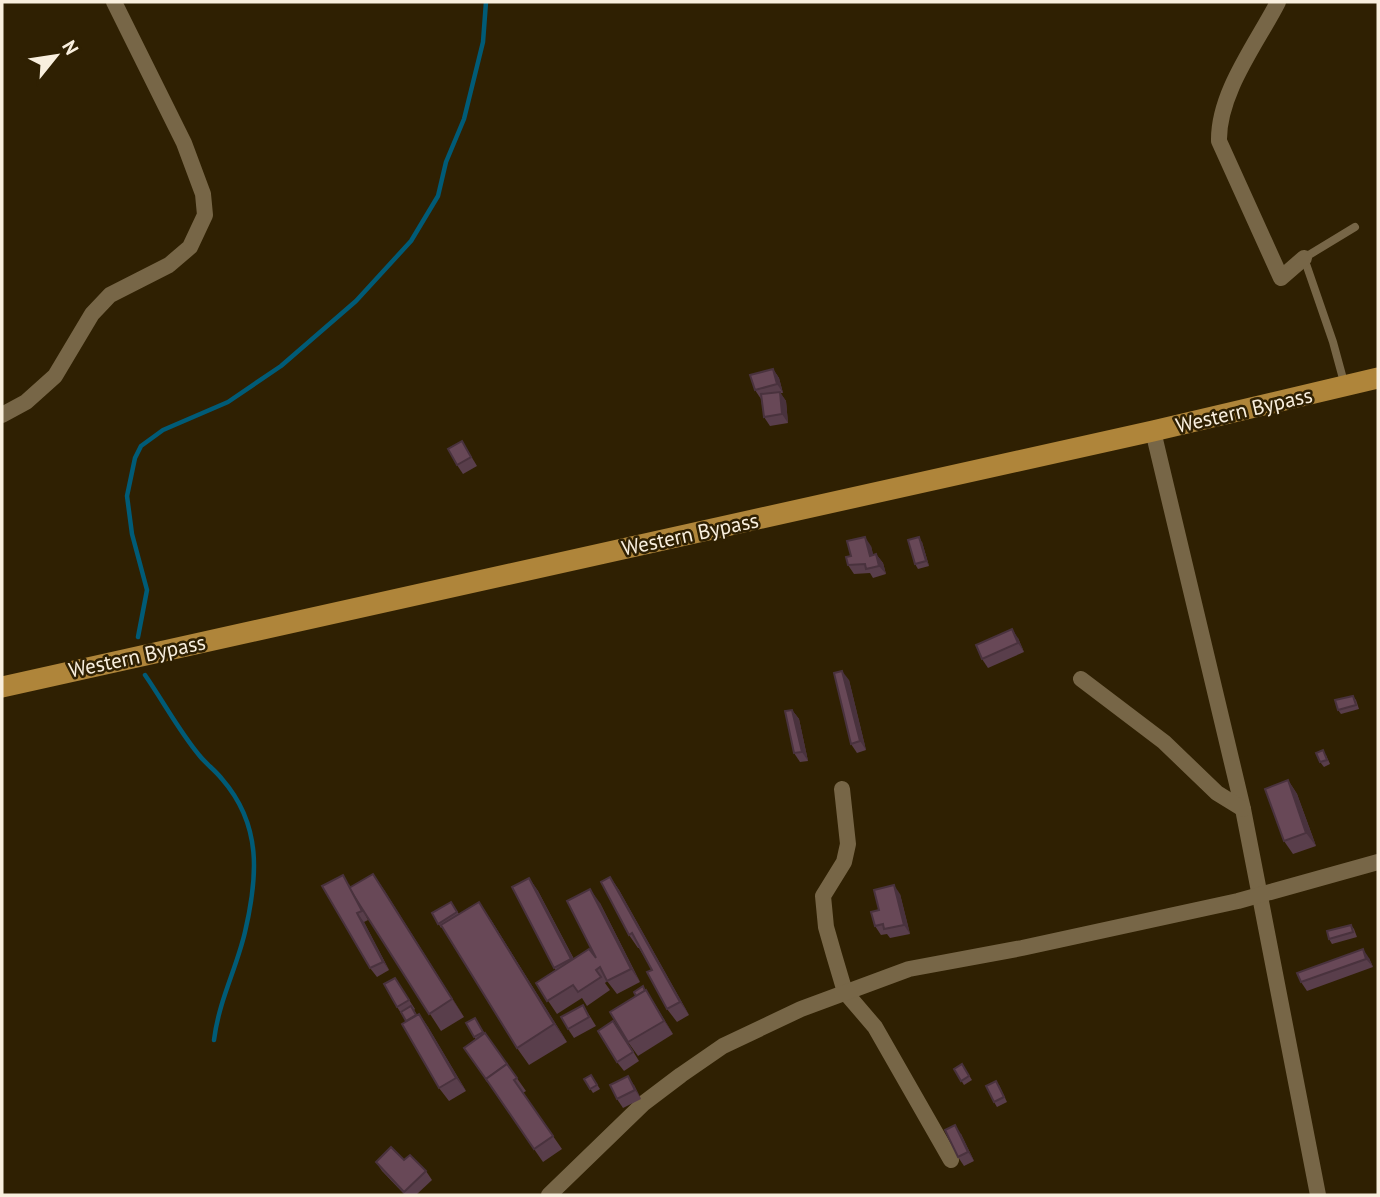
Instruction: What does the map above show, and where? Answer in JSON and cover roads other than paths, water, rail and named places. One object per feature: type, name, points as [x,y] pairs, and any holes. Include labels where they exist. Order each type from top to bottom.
[{"type":"main road","name":"Western Bypass","points":[[2,687],[1153,431],[1378,378]]},
{"type":"street","points":[[2,415],[26,402],[55,376],[92,314],[110,295],[169,265],[190,247],[205,215],[203,194],[184,143],[114,2]]},
{"type":"street","points":[[1278,2],[1230,93],[1219,125],[1219,141],[1281,278],[1304,258]]},
{"type":"street","points":[[1153,431],[1243,809],[1257,893],[1318,1195]]},
{"type":"street","points":[[1081,679],[1164,742],[1217,793],[1243,809]]},
{"type":"street","points":[[842,789],[846,854],[823,896],[826,927],[845,992],[875,1027],[951,1160]]},
{"type":"street","points":[[549,1195],[644,1103],[723,1046],[845,992],[909,968],[1022,948],[1238,901],[1257,893],[1378,862]]},
{"type":"lane","points":[[1345,386],[1304,258],[1355,227]]},
{"type":"waterway","points":[[138,637],[147,590],[132,534],[127,496],[135,458],[141,446],[163,430],[228,402],[281,366],[356,301],[411,241],[438,196],[446,162],[464,119],[483,42],[486,2]]},
{"type":"waterway","points":[[145,675],[192,746],[235,796],[250,833],[253,891],[241,946],[214,1040]]}]
